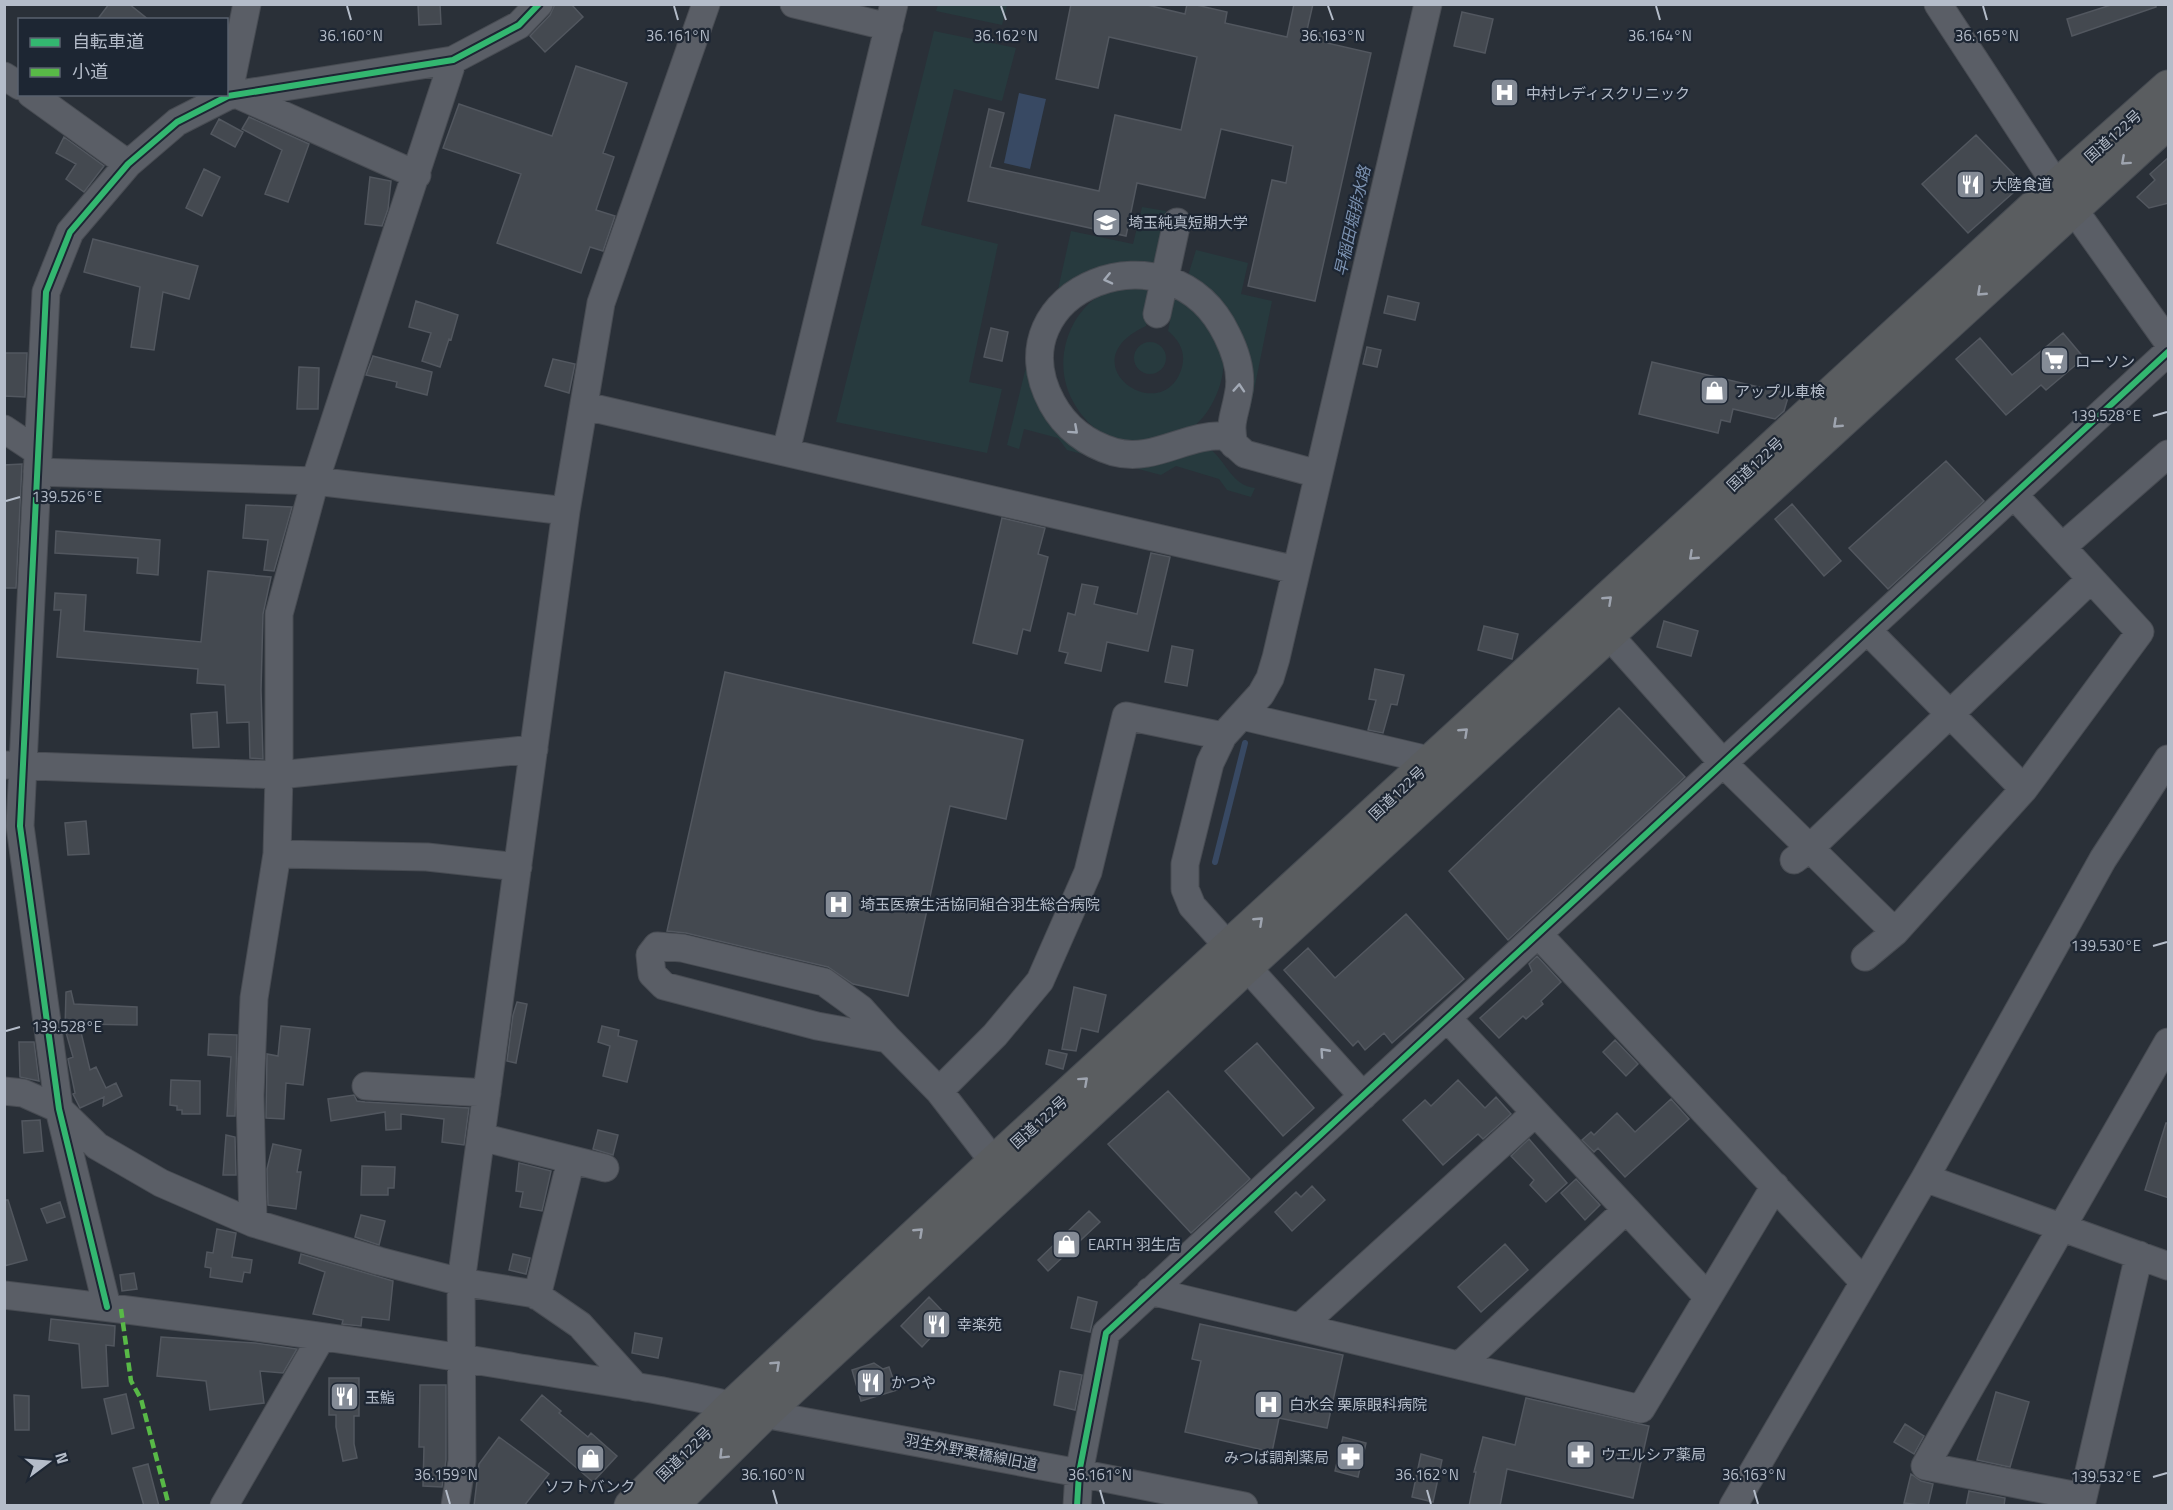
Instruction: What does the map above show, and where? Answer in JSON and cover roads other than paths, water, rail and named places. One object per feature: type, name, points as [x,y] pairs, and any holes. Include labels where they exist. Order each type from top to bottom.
[{"type":"highway","name":"国道122号","points":[[630,1506],[733,1405],[994,1162],[1238,958],[1608,634],[2065,197],[2169,87]]},
{"type":"highway","name":"国道122号","points":[[671,1506],[1238,958],[1433,761],[2065,197],[2169,122]]},
{"type":"street","points":[[232,95],[247,4]]},
{"type":"street","points":[[107,1307],[58,1108],[20,826],[14,765],[37,461],[46,292],[70,232],[128,164],[177,122],[232,95],[453,60],[519,25],[538,4]]},
{"type":"street","points":[[455,1506],[462,1461],[461,1282],[566,511],[601,303],[706,4]]},
{"type":"street","points":[[786,451],[891,16],[794,4]]},
{"type":"street","points":[[1363,1096],[1192,906],[1185,889],[1185,864],[1206,775],[1222,736],[1261,694],[1270,678],[1276,658],[1428,4]]},
{"type":"street","points":[[1938,4],[2065,197],[2169,342]]},
{"type":"street","points":[[252,1223],[250,1095],[254,998],[277,854],[279,614],[315,481],[453,60]]},
{"type":"street","points":[[4,76],[18,85]]},
{"type":"street","points":[[232,95],[417,174]]},
{"type":"street","points":[[34,96],[128,164]]},
{"type":"street","points":[[1157,314],[1177,222]]},
{"type":"street","points":[[1234,445],[1230,428],[1239,395],[1239,375],[1228,337],[1221,322],[1194,292],[1166,279],[1130,275],[1107,278],[1090,284],[1067,298],[1047,327],[1040,348],[1042,372],[1048,394],[1059,415],[1078,435],[1115,452],[1134,455],[1158,452],[1217,436],[1225,436],[1234,445],[1245,454],[1318,474]]},
{"type":"street","points":[[1077,1506],[1079,1473],[1106,1333],[2169,352]]},
{"type":"street","points":[[585,406],[1296,570]]},
{"type":"street","points":[[4,429],[37,461],[315,481],[566,511]]},
{"type":"street","points":[[2062,547],[2169,454]]},
{"type":"street","points":[[1865,957],[1895,932],[2024,789],[2140,632],[2014,495]]},
{"type":"street","points":[[1802,854],[2091,579]]},
{"type":"street","points":[[1868,630],[2024,789]]},
{"type":"street","points":[[1608,634],[1802,854],[1895,932]]},
{"type":"street","points":[[939,1091],[995,1035],[1040,981],[1088,872],[1126,716],[1222,736]]},
{"type":"street","points":[[1242,716],[1433,761]]},
{"type":"street","points":[[14,765],[279,775],[534,749]]},
{"type":"street","points":[[1733,1506],[1925,1178],[2103,859],[2169,759]]},
{"type":"street","points":[[277,854],[428,857],[518,867]]},
{"type":"street","points":[[1538,934],[1863,1282]]},
{"type":"street","points":[[888,1039],[817,1026],[663,986],[652,974],[650,955],[657,946],[682,948],[824,982],[861,1009],[939,1091],[994,1162]]},
{"type":"street","points":[[1447,1018],[1708,1297]]},
{"type":"street","points":[[2139,1255],[2082,1502],[1925,1466],[2169,1042]]},
{"type":"street","points":[[366,1086],[487,1093]]},
{"type":"street","points":[[4,1090],[22,1093],[58,1108],[98,1146],[161,1183],[252,1223],[379,1261],[461,1282],[537,1296],[580,1325],[636,1387]]},
{"type":"street","points":[[1300,1327],[1535,1113]]},
{"type":"street","points":[[480,1137],[605,1168]]},
{"type":"street","points":[[537,1296],[571,1160]]},
{"type":"street","points":[[1925,1178],[2169,1266]]},
{"type":"street","points":[[1150,1291],[1641,1409],[1775,1186]]},
{"type":"street","points":[[1460,1365],[1626,1210]]},
{"type":"street","name":"羽生外野栗橋線旧道","points":[[4,1295],[107,1307],[460,1358],[636,1387],[733,1405],[764,1414],[1244,1506]]},
{"type":"street","points":[[224,1506],[321,1338]]},
{"type":"water","points":[[1019,93],[1046,99],[1030,169],[1004,163]]},
{"type":"waterway","name":"早稲田堀排水路","points":[[1215,862],[1245,743]]},
{"type":"place","name":"中村レディスクリニック","points":[[1505,93]]},
{"type":"place","name":"大陸食道","points":[[1971,184]]},
{"type":"place","name":"埼玉純真短期大学","points":[[1107,222]]},
{"type":"place","name":"ローソン","points":[[2054,361]]},
{"type":"place","name":"アップル車検","points":[[1714,391]]},
{"type":"place","name":"埼玉医療生活協同組合羽生総合病院","points":[[839,904]]},
{"type":"place","name":"EARTH 羽生店","points":[[1067,1244]]},
{"type":"place","name":"幸楽苑","points":[[936,1324]]},
{"type":"place","name":"かつや","points":[[870,1382]]},
{"type":"place","name":"玉鮨","points":[[344,1397]]},
{"type":"place","name":"白水会 栗原眼科病院","points":[[1268,1404]]},
{"type":"place","name":"ウエルシア薬局","points":[[1580,1454]]},
{"type":"place","name":"みつば調剤薬局","points":[[1350,1457]]},
{"type":"place","name":"ソフトバンク","points":[[590,1459]]}]
